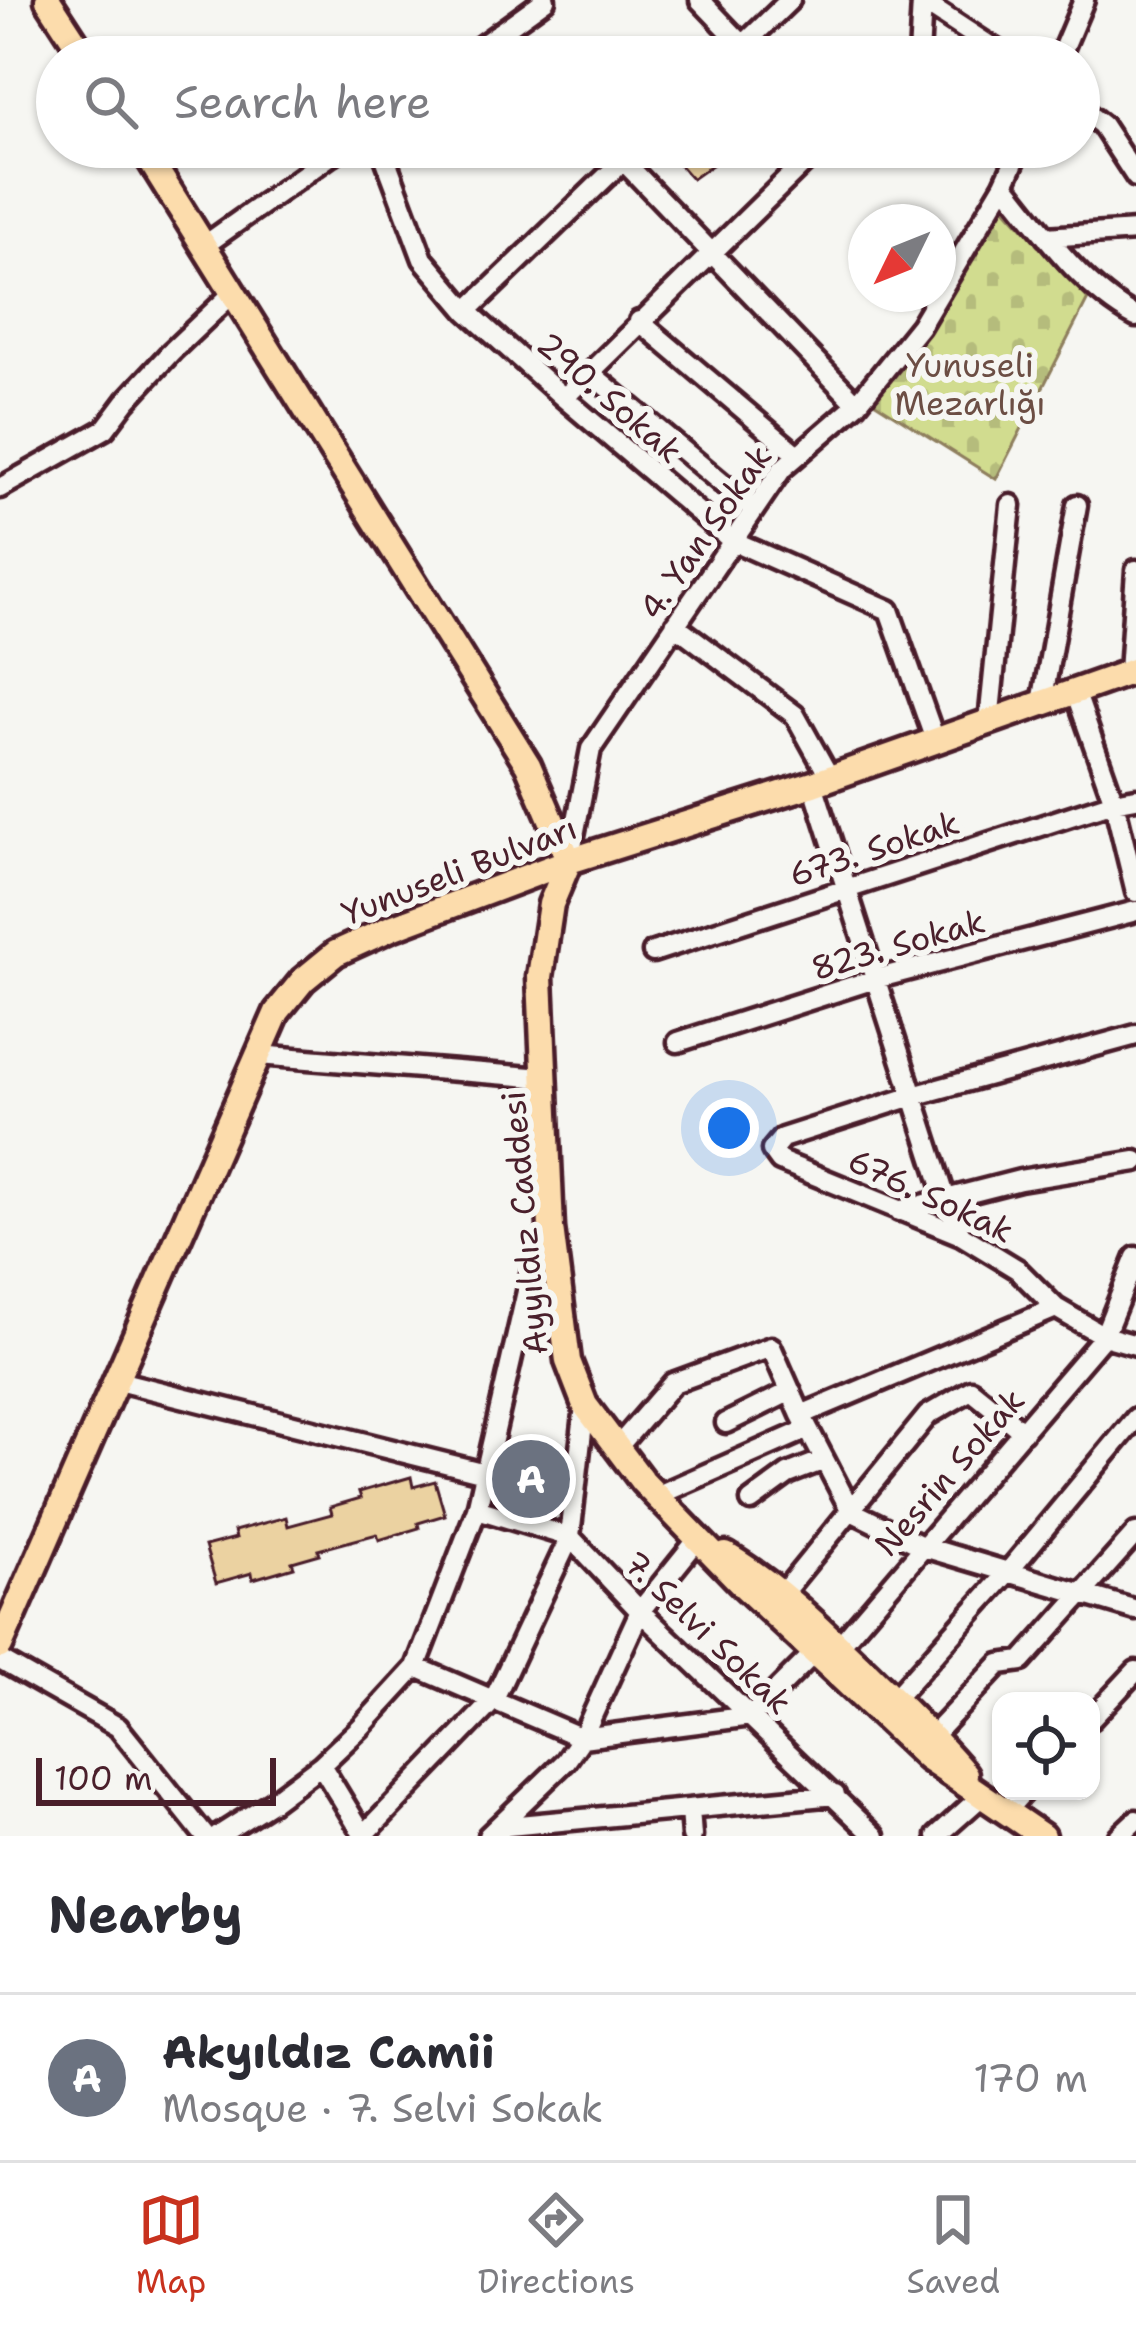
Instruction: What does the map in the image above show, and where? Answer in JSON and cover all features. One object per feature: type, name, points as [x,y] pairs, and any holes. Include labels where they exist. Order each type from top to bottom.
[{"type":"main road","points":[[48,0],[71,36]]},
{"type":"main road","points":[[156,168],[528,765],[569,861]]},
{"type":"main road","name":"Yunuseli Bulvarı","points":[[0,1646],[277,1012],[303,980],[336,953],[391,928],[569,861],[821,781],[1132,671]]},
{"type":"main road","name":"Ayyıldız Caddesi","points":[[569,861],[551,904],[540,977],[551,1228],[568,1361],[586,1405],[616,1449],[698,1539],[894,1700],[932,1736],[982,1796]]},
{"type":"main road","name":"Ayyıldız Caddesi","points":[[698,1539],[782,1594],[927,1758],[1042,1836]]},
{"type":"street","points":[[495,36],[545,0]]},
{"type":"street","points":[[700,0],[726,36]]},
{"type":"street","points":[[753,36],[790,0]]},
{"type":"street","points":[[1069,36],[1084,0]]},
{"type":"street","points":[[920,36],[921,1]]},
{"type":"street","points":[[921,1],[975,36]]},
{"type":"street","points":[[500,32],[504,36]]},
{"type":"street","points":[[1100,123],[1136,177]]},
{"type":"street","points":[[205,245],[314,168]]},
{"type":"street","name":"290. Sokak","points":[[389,168],[423,260],[467,311],[564,398],[731,540],[889,610],[935,740]]},
{"type":"street","points":[[467,311],[608,168]]},
{"type":"street","points":[[638,168],[710,252],[857,404]]},
{"type":"street","points":[[564,398],[798,168]]},
{"type":"street","name":"4. Yan Sokak","points":[[569,861],[592,749],[782,469],[857,404],[920,326],[1011,168]]},
{"type":"street","points":[[1004,184],[1046,237],[1113,304],[1136,317]]},
{"type":"street","points":[[1046,237],[1136,231]]},
{"type":"street","points":[[0,488],[105,429],[172,351],[233,293]]},
{"type":"street","points":[[639,321],[796,454]]},
{"type":"street","points":[[589,372],[753,509]]},
{"type":"street","points":[[989,722],[1011,505]]},
{"type":"street","points":[[1042,703],[1077,505]]},
{"type":"street","points":[[1132,671],[1136,570]]},
{"type":"street","points":[[675,625],[795,716],[821,781],[846,888],[961,1235]]},
{"type":"street","points":[[1075,691],[1114,802],[1136,892]]},
{"type":"street","name":"673. Sokak","points":[[653,952],[1136,798]]},
{"type":"street","name":"823. Sokak","points":[[678,1042],[875,979],[1136,911]]},
{"type":"street","points":[[913,1096],[1136,1035]]},
{"type":"street","points":[[258,1055],[544,1078]]},
{"type":"street","name":"676. Sokak","points":[[913,1096],[782,1138],[772,1150],[780,1161],[961,1235],[1018,1269],[1056,1308],[1105,1336],[1136,1345]]},
{"type":"street","points":[[899,1210],[1020,1180],[1136,1161]]},
{"type":"street","points":[[218,1836],[321,1765],[416,1667],[477,1509],[537,1248],[551,1228]]},
{"type":"street","name":"Nesrin Sokak","points":[[751,1716],[827,1649],[924,1547],[1105,1336],[1136,1257]]},
{"type":"street","points":[[656,1496],[804,1422],[1056,1308]]},
{"type":"street","points":[[1113,1315],[1136,1318]]},
{"type":"street","points":[[616,1449],[673,1383],[771,1347],[851,1511],[924,1547],[1136,1610]]},
{"type":"street","points":[[114,1380],[484,1473]]},
{"type":"street","points":[[782,1594],[928,1415],[971,1390],[1023,1432]]},
{"type":"street","points":[[726,1423],[790,1391]]},
{"type":"street","points":[[321,1765],[364,1836],[493,1701],[570,1537],[586,1405]]},
{"type":"street","points":[[894,1700],[1136,1418]]},
{"type":"street","points":[[751,1501],[788,1474],[824,1460]]},
{"type":"street","name":"7. Selvi Sokak","points":[[477,1509],[570,1537],[640,1611],[875,1836]]},
{"type":"street","points":[[932,1736],[1000,1664],[1022,1661],[1136,1533]]},
{"type":"street","points":[[493,1831],[566,1761],[582,1738],[640,1611],[698,1539]]},
{"type":"street","points":[[0,1660],[118,1727],[205,1836]]},
{"type":"street","points":[[416,1667],[582,1738],[751,1716]]},
{"type":"street","points":[[1100,1709],[1136,1671]]},
{"type":"street","points":[[493,1831],[835,1795]]},
{"type":"street","points":[[937,1836],[982,1796]]},
{"type":"street","points":[[1005,1812],[1016,1800]]},
{"type":"street","points":[[690,1810],[692,1836]]},
{"type":"street","points":[[642,1814],[644,1836]]},
{"type":"street","points":[[1119,1836],[1136,1820]]},
{"type":"green space","name":"Yunuseli Mezarlığı","points":[[1000,203],[1088,299],[996,479],[869,399],[938,312],[956,312],[956,276]]},
{"type":"building","points":[[682,168],[708,168],[692,179]]},
{"type":"building","points":[[524,1446],[555,1455],[539,1511],[508,1502]]},
{"type":"building","points":[[411,1477],[413,1487],[435,1481],[445,1515],[379,1540],[377,1534],[318,1550],[320,1554],[292,1562],[294,1567],[216,1583],[205,1546],[236,1538],[234,1531],[286,1517],[288,1526],[332,1514],[330,1507],[361,1498],[359,1492]]},
{"type":"place","name":"Akyıldız Camii","points":[[531,1479]]}]
